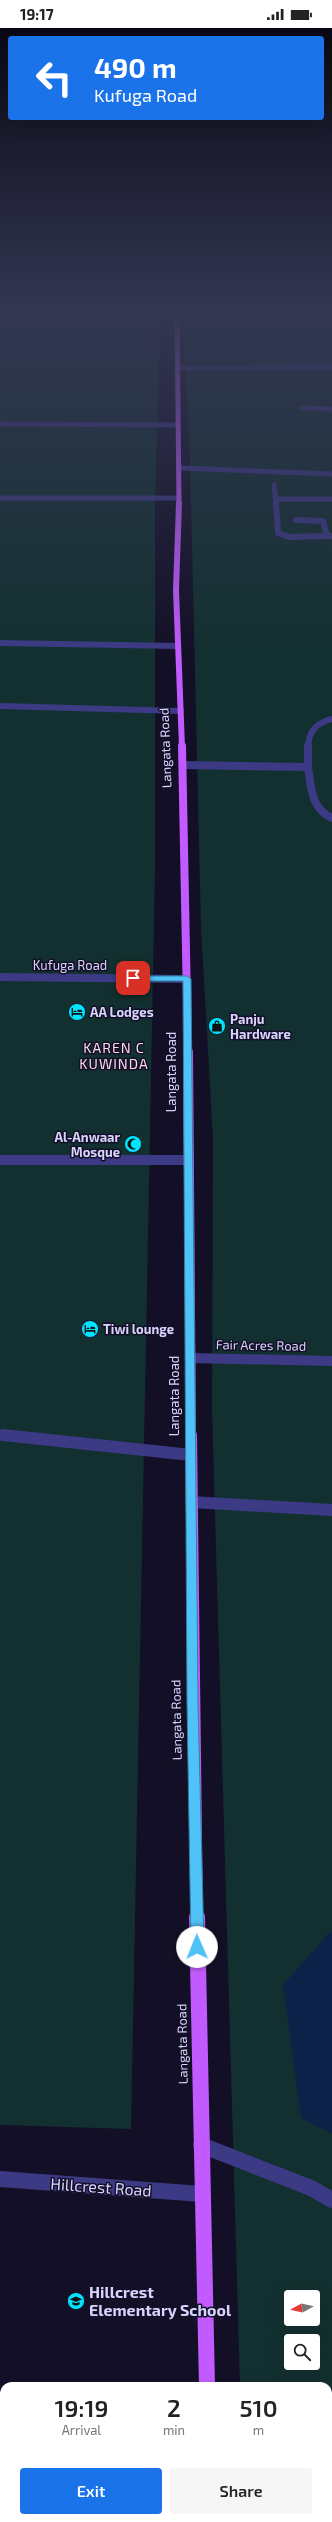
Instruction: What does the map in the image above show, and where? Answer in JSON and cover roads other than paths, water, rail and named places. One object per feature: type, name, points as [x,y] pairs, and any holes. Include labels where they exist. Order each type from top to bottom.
[{"type":"main road","name":"Langata Road","points":[[178,426],[179,498],[176,590],[183,765],[187,979],[191,1502],[201,2145],[207,2382]]},
{"type":"street","points":[[179,468],[332,474]]},
{"type":"street","points":[[274,485],[278,533],[289,537],[330,536],[325,523],[322,521],[296,520]]},
{"type":"street","points":[[0,498],[179,498]]},
{"type":"street","points":[[275,499],[332,499]]},
{"type":"street","points":[[0,643],[178,646]]},
{"type":"street","points":[[0,706],[181,711]]},
{"type":"street","points":[[332,719],[319,722],[313,727],[309,739],[308,767],[316,808],[324,816],[332,818]]},
{"type":"street","points":[[183,765],[308,767]]},
{"type":"street","name":"Kufuga Road","points":[[0,978],[187,979]]},
{"type":"street","points":[[0,1160],[189,1160]]},
{"type":"street","name":"Fair Acres Road","points":[[190,1358],[332,1361]]},
{"type":"street","points":[[0,1435],[191,1455]]},
{"type":"street","points":[[191,1502],[332,1510]]},
{"type":"street","points":[[201,2145],[311,2188],[332,2200]]},
{"type":"street","name":"Hillcrest Road","points":[[0,2179],[202,2194]]},
{"type":"water","points":[[332,1930],[332,2134],[301,2118],[283,1985]]},
{"type":"place","name":"AA Lodges","points":[[77,1012]]},
{"type":"place","name":"Panju Hardware","points":[[217,1026]]},
{"type":"place","name":"Al-Anwaar Mosque","points":[[133,1144]]},
{"type":"place","name":"Tiwi lounge","points":[[90,1329]]},
{"type":"place","name":"Hillcrest Elementary School","points":[[76,2301]]},
{"type":"district","name":"KAREN C KUWINDA","points":[[114,1056]]}]
